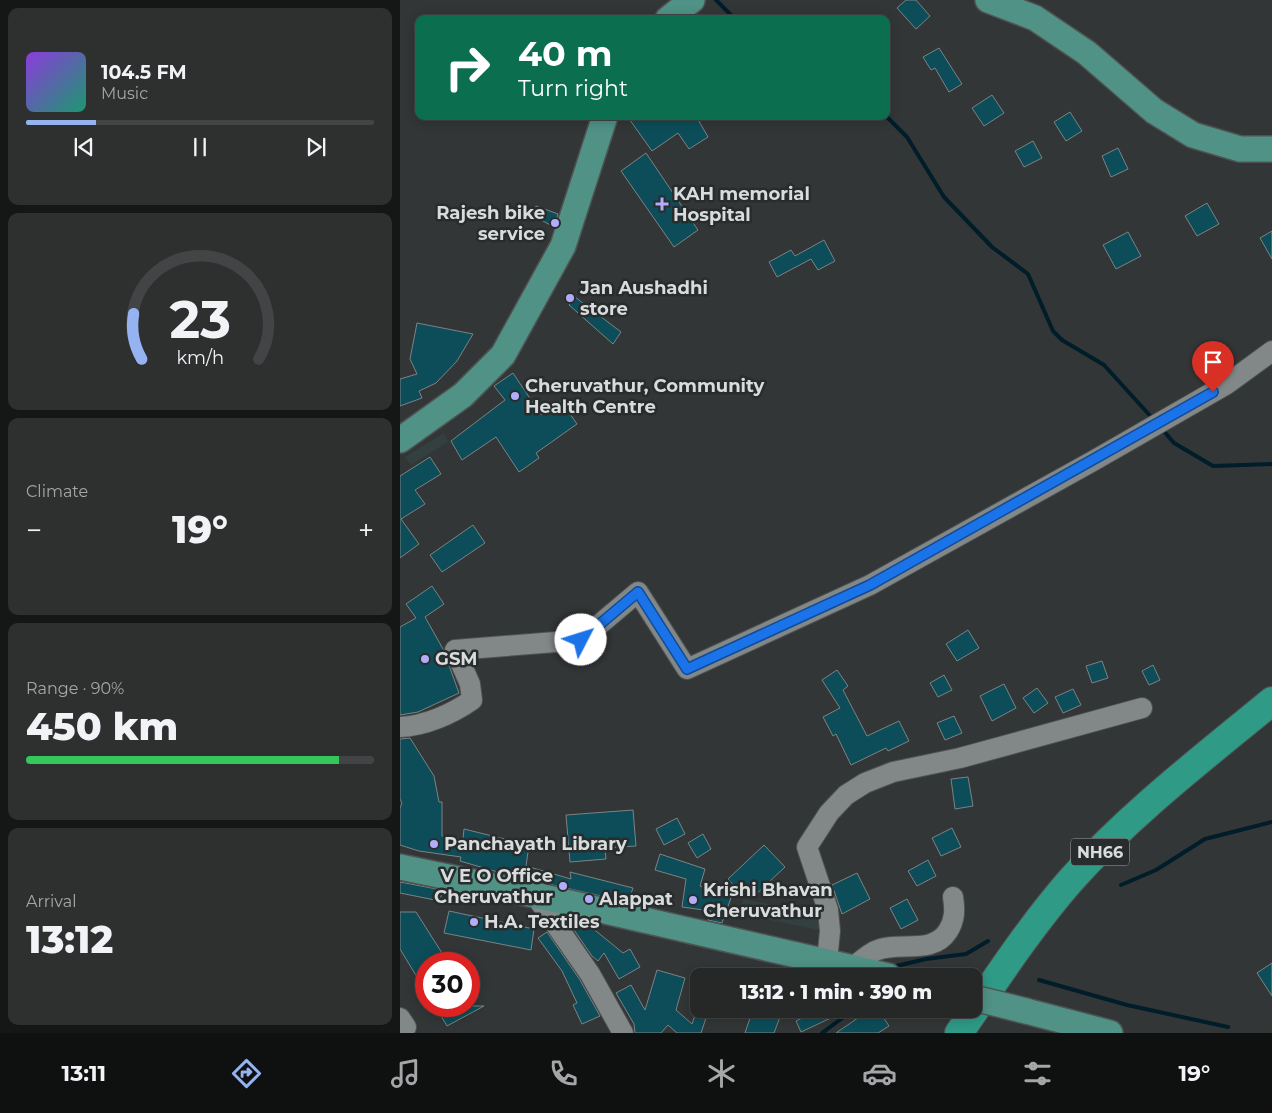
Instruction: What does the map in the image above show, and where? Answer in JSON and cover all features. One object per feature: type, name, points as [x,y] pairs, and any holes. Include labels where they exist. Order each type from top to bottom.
[{"type":"highway","name":"NH66","points":[[959,1033],[1022,941],[1072,880],[1153,799],[1272,701]]},
{"type":"main road","points":[[673,15],[692,0]]},
{"type":"main road","points":[[988,0],[1035,18],[1087,53],[1154,111],[1193,135],[1240,149],[1272,149]]},
{"type":"main road","points":[[400,440],[463,395],[503,355],[563,246],[604,120]]},
{"type":"main road","points":[[400,866],[855,968]]},
{"type":"main road","points":[[982,1000],[1110,1033]]},
{"type":"street","points":[[400,727],[411,727],[456,710],[472,700],[470,684],[455,650],[581,640],[638,592],[687,669],[870,585],[1227,384],[1272,351]]},
{"type":"street","points":[[827,961],[830,931],[828,910],[806,847],[829,813],[846,795],[865,783],[894,772],[960,758],[1142,708]]},
{"type":"street","points":[[535,895],[590,974],[623,1033]]},
{"type":"street","points":[[855,968],[875,951],[934,944],[944,936],[951,925],[955,911],[953,897]]},
{"type":"shaded area","points":[[444,433],[448,442],[411,465],[405,457]]},
{"type":"shaded area","points":[[743,899],[823,915],[820,930],[740,914]]},
{"type":"building","points":[[906,0],[916,0],[930,16],[916,29],[897,8]]},
{"type":"building","points":[[939,48],[962,84],[949,92],[935,68],[931,70],[923,57]]},
{"type":"building","points":[[992,95],[1004,113],[984,126],[972,108]]},
{"type":"building","points":[[1070,112],[1082,131],[1066,141],[1054,122]]},
{"type":"building","points":[[630,120],[698,120],[708,137],[689,149],[678,133],[652,151]]},
{"type":"building","points":[[1033,141],[1042,158],[1024,167],[1015,151]]},
{"type":"building","points":[[1118,148],[1128,169],[1111,177],[1102,156]]},
{"type":"building","name":"KAH memorial Hospital","points":[[646,153],[698,230],[674,247],[621,171]]},
{"type":"building","points":[[1207,203],[1219,224],[1197,236],[1185,216]]},
{"type":"building","name":"Rajesh bike service","points":[[536,206],[558,214],[554,227],[532,215]]},
{"type":"building","points":[[1272,231],[1272,259],[1260,238]]},
{"type":"building","points":[[1128,232],[1141,256],[1116,269],[1103,245]]},
{"type":"building","points":[[824,240],[835,261],[818,270],[811,259],[777,277],[769,262],[791,250],[795,256]]},
{"type":"building","points":[[575,297],[621,332],[613,344],[569,305]]},
{"type":"building","points":[[417,323],[473,334],[457,361],[436,383],[419,391],[422,398],[400,406],[400,379],[417,374],[410,359]]},
{"type":"building","points":[[513,373],[541,415],[561,401],[577,424],[536,453],[539,458],[519,472],[496,437],[462,460],[451,441],[505,400],[494,386]]},
{"type":"building","points":[[430,457],[441,474],[415,490],[425,504],[401,519],[419,544],[400,558],[400,476]]},
{"type":"building","points":[[473,525],[485,543],[442,572],[430,555]]},
{"type":"building","points":[[432,586],[444,604],[425,617],[443,649],[459,693],[418,712],[400,715],[400,627],[416,618],[406,604]]},
{"type":"building","points":[[968,630],[979,648],[957,661],[946,644]]},
{"type":"building","points":[[1102,661],[1108,678],[1092,683],[1086,666]]},
{"type":"building","points":[[1153,665],[1160,680],[1149,685],[1142,671]]},
{"type":"building","points":[[837,670],[848,686],[843,690],[867,736],[899,721],[909,741],[888,751],[886,748],[851,765],[836,734],[833,736],[823,717],[840,708],[822,680]]},
{"type":"building","points":[[944,675],[952,690],[938,697],[930,683]]},
{"type":"building","points":[[1004,684],[1016,708],[992,721],[980,696]]},
{"type":"building","points":[[1037,688],[1048,703],[1034,713],[1023,698]]},
{"type":"building","points":[[1073,689],[1081,705],[1063,713],[1055,697]]},
{"type":"building","points":[[954,716],[962,733],[945,740],[937,723]]},
{"type":"building","points":[[410,738],[434,776],[439,802],[442,802],[442,836],[463,839],[464,829],[529,845],[526,866],[571,879],[570,872],[633,888],[628,902],[508,875],[460,861],[461,857],[419,851],[400,845],[400,808],[402,803],[400,799],[400,739]]},
{"type":"building","points":[[968,777],[973,806],[955,809],[951,779]]},
{"type":"building","points":[[633,810],[636,846],[605,848],[606,859],[570,862],[566,815]]},
{"type":"building","points":[[677,818],[685,834],[664,845],[656,829]]},
{"type":"building","points":[[952,828],[961,847],[941,856],[932,838]]},
{"type":"building","points":[[703,834],[711,849],[697,858],[688,843]]},
{"type":"building","points":[[764,845],[785,867],[753,897],[746,890],[742,894],[728,879]]},
{"type":"building","points":[[660,854],[705,869],[700,886],[731,898],[722,923],[708,920],[711,911],[682,907],[686,879],[655,870]]},
{"type":"building","points":[[928,860],[936,876],[917,886],[908,871]]},
{"type":"building","points":[[857,873],[870,899],[842,914],[832,885]]},
{"type":"building","points":[[400,882],[442,890],[440,901],[400,893]]},
{"type":"building","points":[[907,899],[918,920],[901,929],[890,908]]},
{"type":"building","points":[[449,911],[534,929],[531,950],[444,933]]},
{"type":"building","points":[[400,912],[416,912],[441,952],[415,952],[415,974],[400,949]]},
{"type":"building","points":[[565,917],[585,922],[623,953],[630,949],[640,967],[619,979],[604,953],[598,961],[592,956]]},
{"type":"building","points":[[547,932],[580,980],[600,1016],[582,1024],[573,1005],[577,1003],[562,971],[538,938]]},
{"type":"building","points":[[1272,963],[1272,996],[1257,973]]},
{"type":"building","points":[[657,970],[685,978],[676,1010],[692,1024],[694,1018],[706,1018],[701,1033],[677,1033],[668,1025],[661,1033],[635,1033],[634,1024],[616,993],[631,985],[645,1010]]},
{"type":"building","points":[[442,1017],[464,1017],[447,1026]]},
{"type":"building","points":[[750,1018],[780,1018],[774,1033],[745,1033]]},
{"type":"building","points":[[802,1018],[831,1018],[801,1032],[796,1021]]},
{"type":"building","points":[[858,1018],[884,1018],[889,1026],[878,1033],[836,1033]]},
{"type":"waterway","points":[[716,0],[731,15]]},
{"type":"waterway","points":[[890,120],[907,137],[944,197],[992,247],[1028,274],[1053,331],[1062,340],[1104,365],[1154,420]]},
{"type":"waterway","points":[[1162,429],[1174,443],[1213,466],[1272,464]]},
{"type":"waterway","points":[[1121,885],[1156,870],[1205,839],[1272,822]]},
{"type":"waterway","points":[[892,967],[926,959],[966,954],[988,941]]},
{"type":"waterway","points":[[1039,980],[1127,1005],[1228,1027]]},
{"type":"waterway","points":[[822,1033],[842,1018]]},
{"type":"place","name":"KAH memorial Hospital","points":[[662,204]]},
{"type":"place","name":"Rajesh bike service","points":[[555,223]]},
{"type":"place","name":"Jan Aushadhi store","points":[[570,298]]},
{"type":"place","name":"Cheruvathur, Community Health Centre","points":[[515,396]]},
{"type":"place","name":"GSM","points":[[425,659]]},
{"type":"place","name":"Panchayath Library","points":[[434,844]]},
{"type":"place","name":"V E O Office Cheruvathur","points":[[563,886]]},
{"type":"place","name":"Alappat","points":[[589,899]]},
{"type":"place","name":"Krishi Bhavan Cheruvathur","points":[[693,900]]},
{"type":"place","name":"H.A. Textiles","points":[[474,922]]},
{"type":"route","points":[[581,640],[638,592],[687,669],[870,585],[1213,392]]}]
